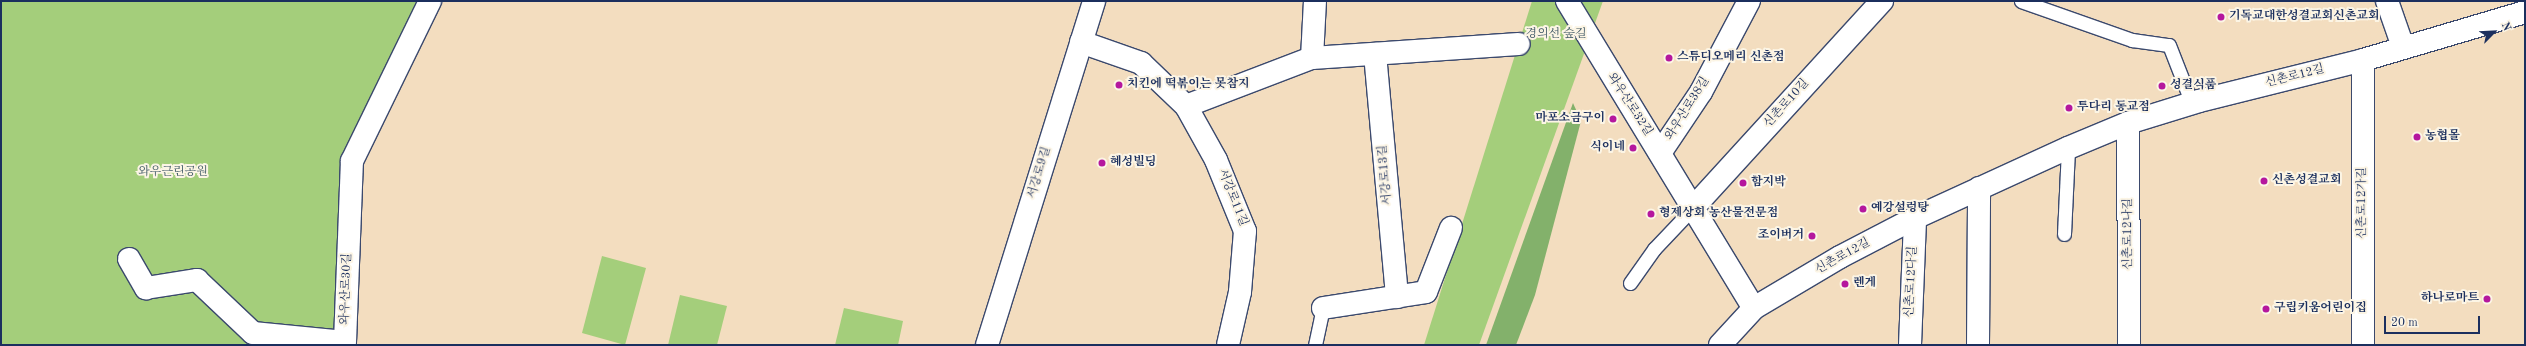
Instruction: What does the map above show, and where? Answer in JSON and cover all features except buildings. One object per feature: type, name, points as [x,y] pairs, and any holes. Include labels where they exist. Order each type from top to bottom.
[{"type":"street","name":"와우산로30길","points":[[129,259],[146,288],[197,280],[253,333],[344,342],[352,161],[430,1]]},
{"type":"street","name":"서강로9길","points":[[987,345],[1094,1]]},
{"type":"street","points":[[1312,58],[1315,1]]},
{"type":"street","name":"와우산로32길","points":[[1567,1],[1611,77],[1660,153],[1692,209],[1754,308]]},
{"type":"street","name":"와우산로38길","points":[[1660,153],[1701,92],[1749,1]]},
{"type":"street","name":"신촌로10길","points":[[1692,209],[1882,1]]},
{"type":"street","points":[[2387,1],[2403,47]]},
{"type":"street","name":"신촌로12길","points":[[1720,345],[1754,308],[1840,258],[1915,218],[1978,188],[2128,123],[2192,104],[2363,60],[2525,12]]},
{"type":"street","name":"서강로11길","points":[[1081,42],[1141,63],[1186,106],[1216,160],[1245,231],[1240,292],[1228,345]]},
{"type":"street","points":[[1186,106],[1312,58],[1518,44]]},
{"type":"street","name":"서강로13길","points":[[1375,54],[1398,297]]},
{"type":"street","name":"신촌로12가길","points":[[2362,345],[2363,60]]},
{"type":"street","name":"신촌로12나길","points":[[2128,123],[2129,345]]},
{"type":"street","points":[[1978,188],[1978,345]]},
{"type":"street","name":"신촌로12다길","points":[[1910,345],[1915,218]]},
{"type":"street","points":[[1323,308],[1426,292],[1451,228]]},
{"type":"lane","points":[[2021,1],[2132,40],[2169,45],[2192,104]]},
{"type":"lane","points":[[2064,234],[2068,148]]},
{"type":"lane","points":[[1630,283],[1654,249],[1692,209]]},
{"type":"lane","points":[[1315,345],[1323,308]]},
{"type":"green space","name":"와우근린공원","points":[[1,1],[419,1],[345,155],[344,345],[1,344]]},
{"type":"green space","name":"경의선 숲길","points":[[1532,1],[1603,1],[1479,345],[1424,345]]},
{"type":"green space","points":[[1573,103],[1581,121],[1535,295],[1516,345],[1486,345]]},
{"type":"green space","points":[[602,256],[646,268],[625,345],[582,333]]},
{"type":"green space","points":[[680,295],[727,306],[717,345],[668,345]]},
{"type":"green space","points":[[844,308],[903,321],[898,345],[835,345]]},
{"type":"place","name":"기독교대한성결교회신촌교회","points":[[2221,17]]},
{"type":"place","name":"스튜디오메리 신촌점","points":[[1669,58]]},
{"type":"place","name":"치킨에 떡볶이는 못참지","points":[[1119,85]]},
{"type":"place","name":"성결식품","points":[[2162,86]]},
{"type":"place","name":"투다리 동교점","points":[[2069,108]]},
{"type":"place","name":"마포소금구이","points":[[1613,119]]},
{"type":"place","name":"농협몰","points":[[2417,137]]},
{"type":"place","name":"식이네","points":[[1633,148]]},
{"type":"place","name":"혜성빌딩","points":[[1102,163]]},
{"type":"place","name":"신촌성결교회","points":[[2264,181]]},
{"type":"place","name":"함지박","points":[[1743,183]]},
{"type":"place","name":"예강설렁탕","points":[[1863,209]]},
{"type":"place","name":"형제상회 농산물전문점","points":[[1651,214]]},
{"type":"place","name":"조이버거","points":[[1812,236]]},
{"type":"place","name":"렌게","points":[[1845,284]]},
{"type":"place","name":"하나로마트","points":[[2487,299]]},
{"type":"place","name":"구립키움어린이집","points":[[2266,309]]}]
